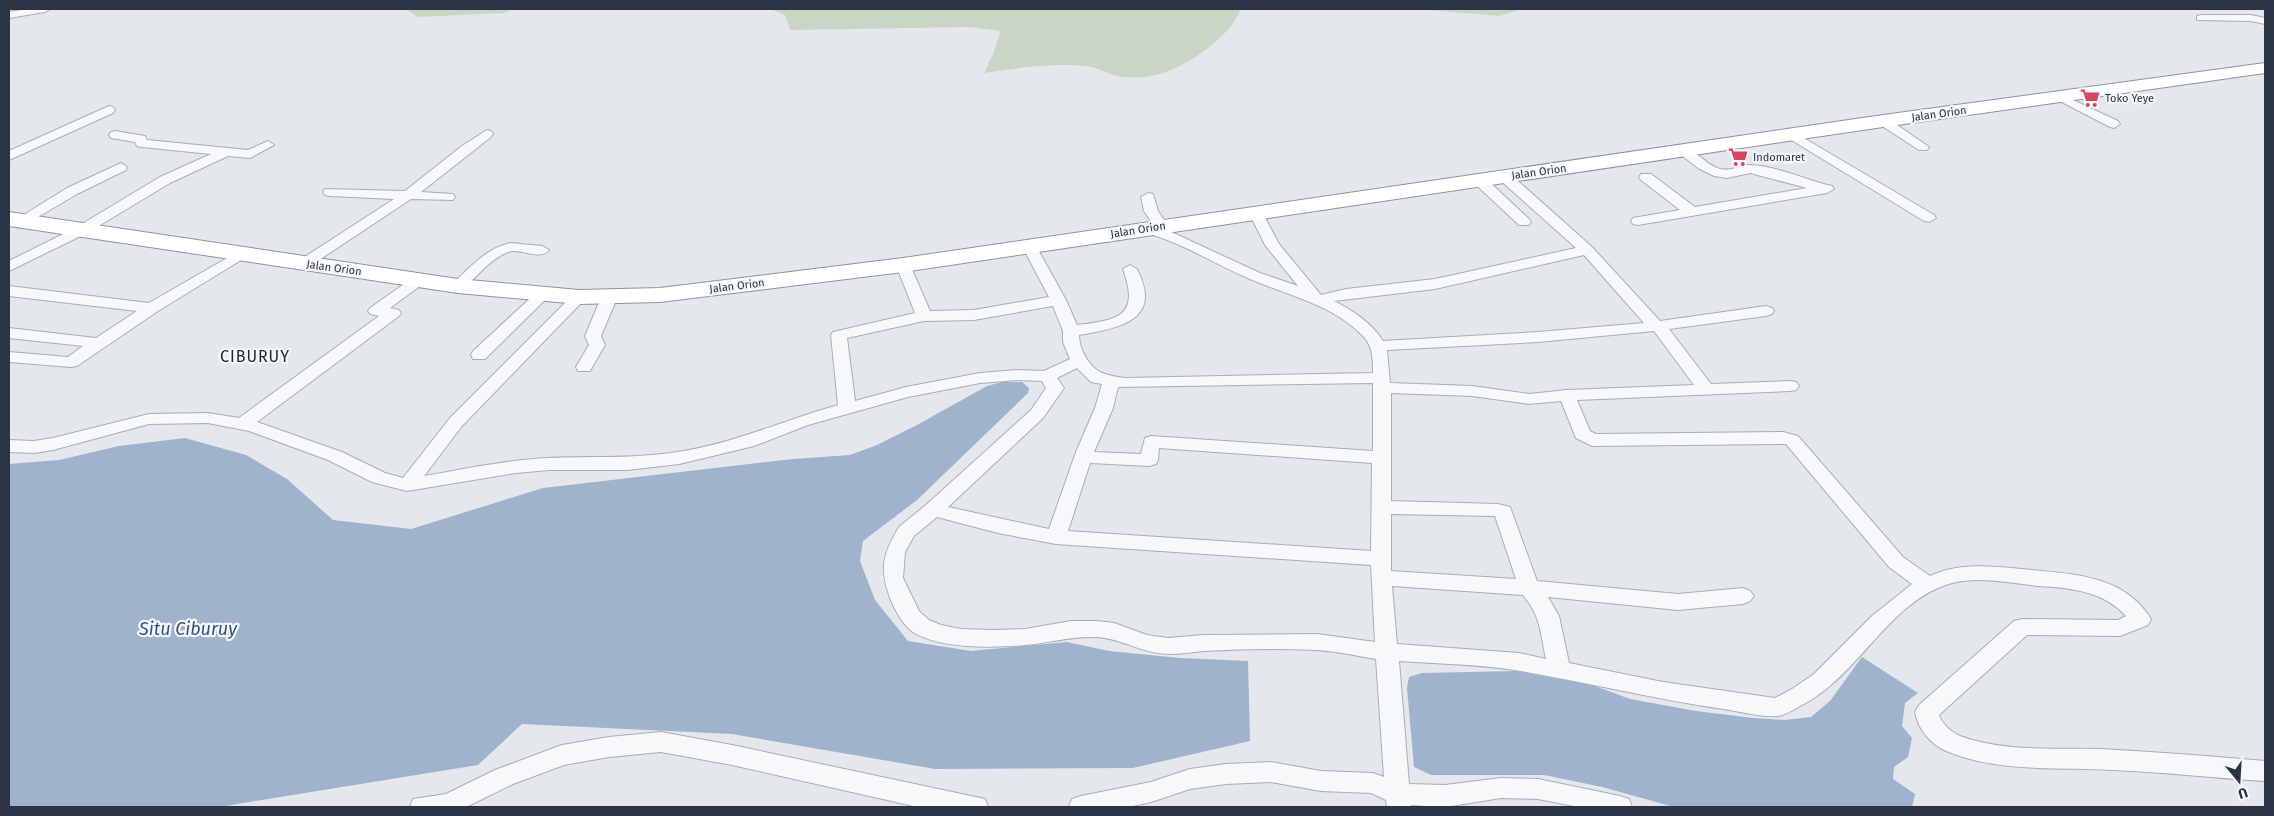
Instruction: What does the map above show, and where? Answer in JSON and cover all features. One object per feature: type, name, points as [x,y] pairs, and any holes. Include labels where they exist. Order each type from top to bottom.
[{"type":"highway","name":"Jalan Orion","points":[[15,220],[458,286],[579,297],[609,298],[660,295],[903,265],[1684,150],[2265,68]]},
{"type":"street","points":[[9,15],[39,9]]},
{"type":"street","points":[[2198,9],[2206,14],[2201,18],[2251,18],[2265,21]]},
{"type":"street","points":[[2060,97],[2114,124]]},
{"type":"street","points":[[9,156],[109,110]]},
{"type":"street","points":[[1883,122],[1923,147]]},
{"type":"street","points":[[305,263],[342,237],[408,196],[467,147],[488,134]]},
{"type":"street","points":[[115,135],[141,139],[141,143],[250,154],[268,145]]},
{"type":"street","points":[[1792,135],[1929,218]]},
{"type":"street","points":[[1638,221],[1824,190],[1759,171],[1740,170],[1734,174],[1714,172],[1684,150]]},
{"type":"street","points":[[9,267],[82,230],[165,180],[227,151]]},
{"type":"street","points":[[15,220],[121,167]]},
{"type":"street","points":[[1505,177],[1587,250],[1657,326],[1707,390]]},
{"type":"street","points":[[1646,177],[1692,212]]},
{"type":"street","points":[[1478,180],[1524,222]]},
{"type":"street","points":[[330,192],[448,197]]},
{"type":"street","points":[[1148,197],[1154,228],[1255,276],[1317,299],[1351,316],[1372,336],[1378,346],[1382,383],[1381,568],[1398,801]]},
{"type":"street","points":[[1256,213],[1272,245],[1317,299]]},
{"type":"street","points":[[1029,246],[1058,300],[1071,331],[1071,342],[1079,361],[1097,378],[1111,382],[1382,383],[1529,399],[1568,395],[1790,386]]},
{"type":"street","points":[[458,286],[492,256],[506,248],[524,247],[542,250]]},
{"type":"street","points":[[1317,299],[1435,284],[1587,250]]},
{"type":"street","points":[[9,357],[68,362],[241,254]]},
{"type":"street","points":[[903,265],[924,316]]},
{"type":"street","points":[[1071,331],[1090,329],[1116,321],[1128,316],[1136,308],[1138,291],[1130,269]]},
{"type":"street","points":[[242,424],[393,313],[376,311],[419,280]]},
{"type":"street","points":[[9,291],[152,308]]},
{"type":"street","points":[[479,355],[542,295]]},
{"type":"street","points":[[408,485],[456,422],[579,297]]},
{"type":"street","points":[[584,367],[597,345],[593,336],[609,298]]},
{"type":"street","points":[[847,408],[839,335],[924,316],[974,315],[1058,300]]},
{"type":"street","points":[[1378,346],[1433,341],[1562,335],[1657,326],[1766,311]]},
{"type":"street","points":[[9,333],[97,343]]},
{"type":"street","points":[[9,446],[34,447],[53,444],[158,418],[208,418],[242,424],[335,456],[379,478],[408,485],[516,467],[549,464],[627,464],[679,458],[748,442],[802,421],[906,392],[980,378],[1017,375],[1046,376],[1079,361]]},
{"type":"street","points":[[1046,376],[1053,383],[1054,388],[1037,414],[933,510],[906,532],[895,552],[893,578],[902,600],[911,617],[922,626],[937,633],[961,637],[994,638],[1026,637],[1071,629],[1098,629],[1114,631],[1145,643],[1168,646],[1203,643],[1317,642],[1387,652],[1519,662],[1663,691],[1777,707],[1793,701],[1814,687],[1898,606],[1919,589],[1944,578],[1973,572],[2087,583],[2108,591],[2132,608],[2140,619],[2120,628],[2022,628],[1927,712],[1928,721],[1940,736],[1957,745],[1994,754],[2163,762],[2265,771]]},
{"type":"street","points":[[1056,536],[1084,457],[1104,408],[1111,382]]},
{"type":"street","points":[[1568,395],[1582,434],[1592,440],[1783,438],[1792,440],[1896,562],[1928,585]]},
{"type":"street","points":[[1084,457],[1149,460],[1151,442],[1159,442],[1382,458]]},
{"type":"street","points":[[1381,507],[1504,512],[1529,588],[1544,606],[1548,616],[1559,670]]},
{"type":"street","points":[[933,510],[998,526],[1056,536],[1381,568],[1529,588],[1678,602],[1743,596]]},
{"type":"street","points":[[422,807],[448,806],[504,777],[562,756],[609,747],[661,742],[732,755],[932,803],[976,807]]},
{"type":"street","points":[[1081,807],[1152,792],[1190,779],[1226,774],[1271,772],[1321,781],[1373,783],[1398,801],[1501,788],[1538,789],[1620,807]]},
{"type":"green space","points":[[406,9],[514,9],[504,13],[418,17]]},
{"type":"green space","points":[[770,9],[1241,9],[1228,29],[1207,49],[1195,57],[1160,74],[1147,77],[1132,77],[1118,76],[1091,67],[1073,65],[1035,66],[984,73],[1001,31],[970,27],[790,30],[785,15]]},
{"type":"green space","points":[[1415,9],[1522,9],[1499,16]]},
{"type":"water","name":"Situ Ciburuy","points":[[1002,382],[1022,382],[1029,388],[1028,393],[917,500],[863,541],[860,561],[875,600],[908,641],[971,651],[1067,642],[1109,651],[1180,658],[1248,661],[1250,741],[1133,768],[935,769],[732,734],[522,724],[478,765],[219,807],[9,807],[9,464],[59,460],[119,446],[185,438],[246,455],[287,479],[333,520],[411,529],[543,488],[793,459],[850,455],[877,445],[917,425],[987,386]]},
{"type":"water","points":[[1862,657],[1918,693],[1905,703],[1902,726],[1912,738],[1908,757],[1894,767],[1893,779],[1915,794],[1912,807],[1674,807],[1602,787],[1544,775],[1431,775],[1414,767],[1407,688],[1409,677],[1422,673],[1516,671],[1592,685],[1630,699],[1696,711],[1785,720],[1811,717],[1830,701]]},
{"type":"place","name":"Toko Yeye","points":[[2090,98]]},
{"type":"place","name":"Indomaret","points":[[1738,157]]},
{"type":"district","name":"CIBURUY","points":[[255,356]]}]
